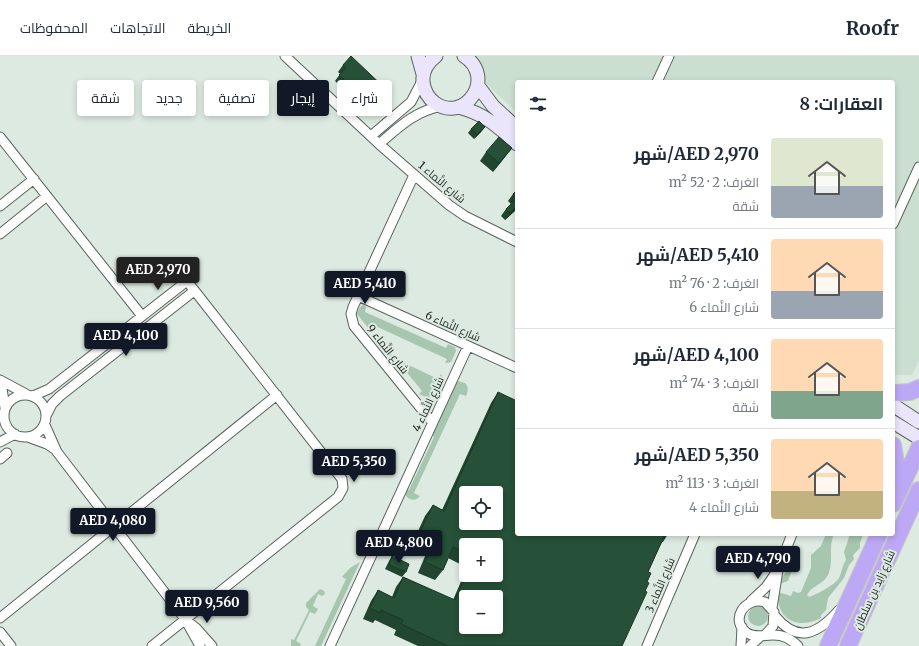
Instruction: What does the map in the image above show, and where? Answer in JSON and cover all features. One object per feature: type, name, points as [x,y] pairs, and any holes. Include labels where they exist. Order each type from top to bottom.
[{"type":"highway","points":[[895,393],[910,392],[919,388]]},
{"type":"highway","points":[[895,499],[919,448]]},
{"type":"highway","points":[[895,457],[895,482]]},
{"type":"highway","name":"شارع زايد بن سلطان","points":[[848,646],[919,490]]},
{"type":"highway","name":"شارع زايد بن سلطان","points":[[828,646],[878,536]]},
{"type":"street","name":"شارع النَّماء 1","points":[[285,56],[379,144],[460,213],[515,241]]},
{"type":"street","points":[[418,56],[428,96],[442,106]]},
{"type":"street","points":[[371,136],[411,102],[427,65],[436,56]]},
{"type":"street","points":[[458,107],[471,99],[478,86],[478,76],[475,66],[464,56]]},
{"type":"street","points":[[658,80],[669,56]]},
{"type":"street","points":[[478,86],[492,106],[515,126]]},
{"type":"street","points":[[379,144],[412,117],[426,110],[442,106],[458,107],[475,112],[491,120],[515,142]]},
{"type":"street","points":[[0,136],[142,316]]},
{"type":"street","points":[[895,220],[919,167]]},
{"type":"street","name":"شارع النَّماء 9","points":[[414,174],[351,314],[354,326],[432,422]]},
{"type":"street","points":[[0,206],[34,179]]},
{"type":"street","points":[[0,234],[47,196]]},
{"type":"street","points":[[5,408],[13,398],[49,389],[187,281],[339,474],[343,483],[343,488],[338,497],[152,646]]},
{"type":"street","points":[[28,437],[40,432],[45,425],[47,414],[52,404],[60,396],[194,291]]},
{"type":"street","name":"شارع النَّماء 6","points":[[358,296],[515,367]]},
{"type":"street","name":"شارع النَّماء 4","points":[[330,646],[468,346]]},
{"type":"street","points":[[1,381],[41,401],[47,414]]},
{"type":"street","points":[[1,381],[5,408],[2,423],[15,434],[47,444],[57,452]]},
{"type":"street","points":[[0,618],[277,395]]},
{"type":"street","points":[[895,406],[919,422]]},
{"type":"street","points":[[895,423],[919,438]]},
{"type":"street","points":[[45,425],[57,452],[185,619],[200,646]]},
{"type":"street","points":[[0,442],[15,434]]},
{"type":"street","name":"شارع النَّماء 3","points":[[647,646],[694,536]]},
{"type":"street","points":[[741,646],[742,627],[739,617],[740,612],[766,587],[778,570],[791,536]]},
{"type":"street","points":[[750,646],[773,626],[773,612],[778,570]]},
{"type":"street","points":[[751,602],[764,602],[781,623],[792,630],[807,632],[823,627],[848,603]]},
{"type":"street","points":[[185,619],[196,628],[212,646]]},
{"type":"street","points":[[742,627],[750,634],[782,635],[798,646]]},
{"type":"street","points":[[0,632],[11,646]]},
{"type":"shaded area","points":[[457,56],[919,56],[919,360],[912,375],[895,375],[895,80],[515,80],[515,111]]},
{"type":"shaded area","points":[[363,305],[366,307],[365,312],[446,348],[448,344],[455,347],[456,351],[451,362],[445,363],[447,359],[371,324],[369,329],[357,314],[359,308]]},
{"type":"shaded area","points":[[386,349],[392,352],[392,357],[438,379],[441,374],[444,380],[436,394],[428,398],[419,394],[422,391],[401,365],[398,367],[385,351]]},
{"type":"shaded area","points":[[458,381],[465,383],[468,391],[466,396],[460,394],[414,493],[420,496],[415,500],[412,500],[406,496],[406,489],[409,490],[434,437],[432,434],[456,382]]},
{"type":"shaded area","points":[[825,536],[833,536],[831,544],[830,570],[826,578],[809,592],[807,595],[809,597],[826,589],[839,578],[846,560],[844,552],[849,536],[862,536],[860,548],[853,555],[854,559],[849,565],[844,578],[828,598],[826,610],[821,615],[821,618],[804,623],[790,620],[781,610],[778,602],[778,592],[791,596],[793,591],[798,593],[801,592],[811,568],[811,555],[821,546]]},
{"type":"shaded area","points":[[792,552],[795,553],[797,557],[788,581],[780,584],[780,580],[787,571],[786,563]]},
{"type":"shaded area","points":[[360,562],[321,646],[315,646],[346,579],[342,577],[350,568]]},
{"type":"shaded area","points":[[320,589],[324,591],[325,594],[322,596],[318,594],[313,606],[318,609],[315,614],[310,612],[296,641],[301,644],[300,646],[291,646],[291,639],[294,640],[309,610],[306,607],[306,603]]},
{"type":"shaded area","points":[[758,606],[765,609],[768,616],[765,623],[758,626],[751,623],[748,616],[751,609]]},
{"type":"building","points":[[351,56],[376,80],[344,80],[339,75],[346,68],[343,65]]},
{"type":"building","points":[[479,121],[485,127],[477,134],[471,129]]},
{"type":"building","points":[[499,137],[512,148],[499,163],[486,152]]},
{"type":"building","points":[[515,200],[515,208],[510,213],[506,209]]},
{"type":"building","points":[[498,392],[515,400],[515,536],[664,536],[648,572],[651,573],[647,582],[649,583],[645,591],[647,592],[622,646],[448,646],[401,624],[403,620],[381,610],[380,613],[370,608],[378,590],[394,598],[403,577],[455,600],[459,591],[459,634],[503,634],[503,590],[459,590],[463,582],[503,582],[503,538],[459,538],[459,550],[453,547],[443,570],[425,562],[435,539],[420,532],[433,505],[444,511]]},
{"type":"building","points":[[392,556],[409,564],[406,572],[389,565]]}]
